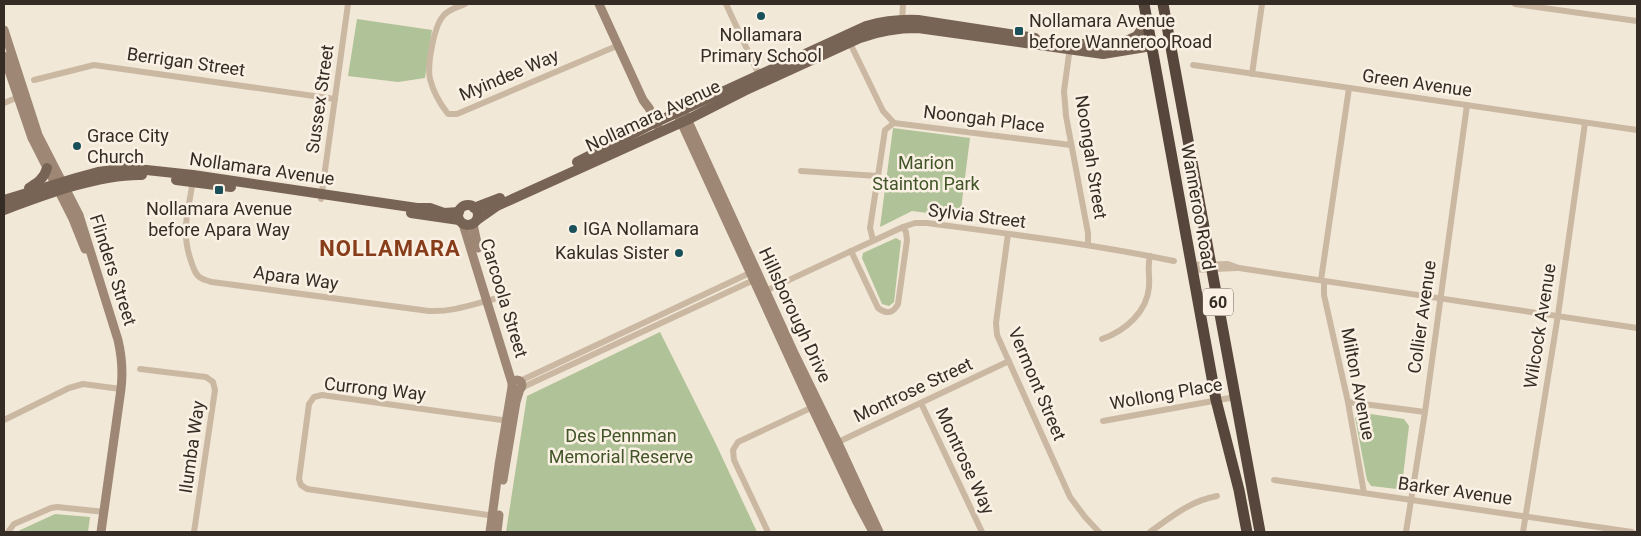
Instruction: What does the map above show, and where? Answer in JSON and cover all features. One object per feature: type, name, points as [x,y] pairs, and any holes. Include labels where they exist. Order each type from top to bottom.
[{"type":"highway","name":"Wanneroo Road","points":[[1144,4],[1216,400],[1239,490],[1247,532]]},
{"type":"highway","name":"Wanneroo Road","points":[[1163,4],[1260,532]]},
{"type":"main road","points":[[1113,46],[1133,38],[1140,33],[1147,22]]},
{"type":"main road","name":"Nollamara Avenue","points":[[4,200],[61,186],[134,175],[193,179],[321,196],[466,220],[656,128],[848,39],[866,26],[902,23],[918,28],[1070,47],[1103,54],[1128,51],[1150,44]]},
{"type":"main road","name":"Nollamara Avenue","points":[[1070,47],[1150,44],[1170,41]]},
{"type":"main road","points":[[1128,51],[1144,55],[1155,68]]},
{"type":"main road","points":[[15,197],[41,180],[45,176],[47,168]]},
{"type":"main road","name":"Nollamara Avenue","points":[[4,210],[61,186]]},
{"type":"main road","name":"Nollamara Avenue","points":[[466,220],[464,207],[474,208],[485,205],[530,188]]},
{"type":"main road","points":[[466,220],[477,212],[474,208]]},
{"type":"street","name":"Sussex Street","points":[[321,196],[347,4]]},
{"type":"street","name":"Myindee Way","points":[[465,4],[445,14],[439,21],[429,71],[430,81],[443,108],[448,114],[457,114],[619,45]]},
{"type":"street","points":[[599,4],[643,100],[643,109],[656,128]]},
{"type":"street","points":[[726,4],[761,79]]},
{"type":"street","points":[[902,23],[903,4]]},
{"type":"street","points":[[1252,74],[1262,4]]},
{"type":"street","points":[[1515,4],[1637,21]]},
{"type":"street","name":"Flinders Street","points":[[4,30],[32,138],[47,168],[61,186]]},
{"type":"street","points":[[848,39],[883,111],[894,123],[885,130],[870,228],[873,240]]},
{"type":"street","name":"Noongah Street","points":[[1070,47],[1064,90],[1071,145],[1088,234],[1088,246]]},
{"type":"street","name":"Flinders Street","points":[[4,56],[61,186],[86,252],[108,324],[117,363],[119,389],[102,512],[101,532]]},
{"type":"street","name":"Berrigan Street","points":[[34,80],[94,65],[335,99]]},
{"type":"street","name":"Green Avenue","points":[[1193,65],[1637,130]]},
{"type":"street","name":"Milton Avenue","points":[[1349,88],[1322,281],[1348,402],[1364,493]]},
{"type":"street","points":[[4,103],[21,96]]},
{"type":"street","name":"Collier Avenue","points":[[1406,532],[1425,412],[1467,105]]},
{"type":"street","name":"Hillsborough Drive","points":[[682,116],[873,532]]},
{"type":"street","name":"Noongah Place","points":[[894,123],[1071,145]]},
{"type":"street","name":"Wilcock Avenue","points":[[1523,532],[1558,315],[1585,123]]},
{"type":"street","points":[[801,171],[878,176]]},
{"type":"street","name":"Apara Way","points":[[193,179],[185,224],[185,242],[196,274],[201,278],[212,282],[428,312],[462,309],[491,300]]},
{"type":"street","name":"Carcoola Street","points":[[466,220],[517,385],[502,470],[496,516],[497,532]]},
{"type":"street","name":"Sylvia Street","points":[[763,292],[873,240],[915,223],[1008,234],[1174,261]]},
{"type":"street","points":[[851,251],[878,308],[883,312],[890,313],[895,310],[898,304],[907,240],[904,227]]},
{"type":"street","name":"Vermont Street","points":[[1008,234],[996,323],[997,335],[1070,496],[1085,518],[1099,532]]},
{"type":"street","points":[[1102,339],[1115,335],[1124,328],[1144,306],[1148,290],[1147,272],[1150,256]]},
{"type":"street","points":[[1191,268],[1228,264],[1239,268],[1322,281],[1637,328]]},
{"type":"street","points":[[517,385],[755,275]]},
{"type":"street","name":"Montrose Street","points":[[834,444],[1009,361]]},
{"type":"street","name":"Ilumba Way","points":[[140,369],[206,377],[213,382],[215,390],[194,532]]},
{"type":"street","points":[[4,420],[69,388],[83,384],[119,389]]},
{"type":"street","name":"Currong Way","points":[[496,516],[307,488],[301,485],[299,479],[309,404],[314,397],[322,395],[510,421]]},
{"type":"street","name":"Wollong Place","points":[[1103,421],[1235,397]]},
{"type":"street","points":[[1348,402],[1425,412]]},
{"type":"street","name":"Montrose Way","points":[[921,403],[982,532]]},
{"type":"street","points":[[768,532],[734,460],[733,450],[738,442],[816,406]]},
{"type":"street","name":"Hillsborough Drive","points":[[834,444],[879,532]]},
{"type":"street","name":"Barker Avenue","points":[[1274,480],[1632,532]]},
{"type":"street","points":[[1150,532],[1185,506],[1217,496]]},
{"type":"street","points":[[8,532],[14,524],[51,508],[102,512]]},
{"type":"street","name":"Flinders Street","points":[[96,532],[102,512]]},
{"type":"street","name":"Carcoola Street","points":[[490,532],[496,516]]},
{"type":"green space","points":[[357,19],[432,30],[425,78],[398,82],[348,76]]},
{"type":"green space","name":"Marion Stainton Park","points":[[893,128],[970,138],[960,217],[912,211],[880,227]]},
{"type":"green space","points":[[896,238],[901,241],[894,302],[889,306],[882,304],[862,258],[863,253]]},
{"type":"green space","name":"Des Pennman Memorial Reserve","points":[[660,332],[757,532],[506,532],[527,396]]},
{"type":"green space","points":[[1364,413],[1404,419],[1409,426],[1402,485],[1397,489],[1371,486],[1367,480],[1355,418]]},
{"type":"green space","points":[[55,514],[90,517],[88,532],[16,532]]},
{"type":"place","name":"Nollamara Primary School","points":[[761,16]]},
{"type":"place","name":"Nollamara Avenue before Wanneroo Road","points":[[1019,31]]},
{"type":"place","name":"Grace City Church","points":[[77,146]]},
{"type":"place","name":"Nollamara Avenue before Apara Way","points":[[219,190]]},
{"type":"place","name":"IGA Nollamara","points":[[573,229]]},
{"type":"place","name":"Kakulas Sister","points":[[679,253]]},
{"type":"district","name":"NOLLAMARA","points":[[390,248]]}]
